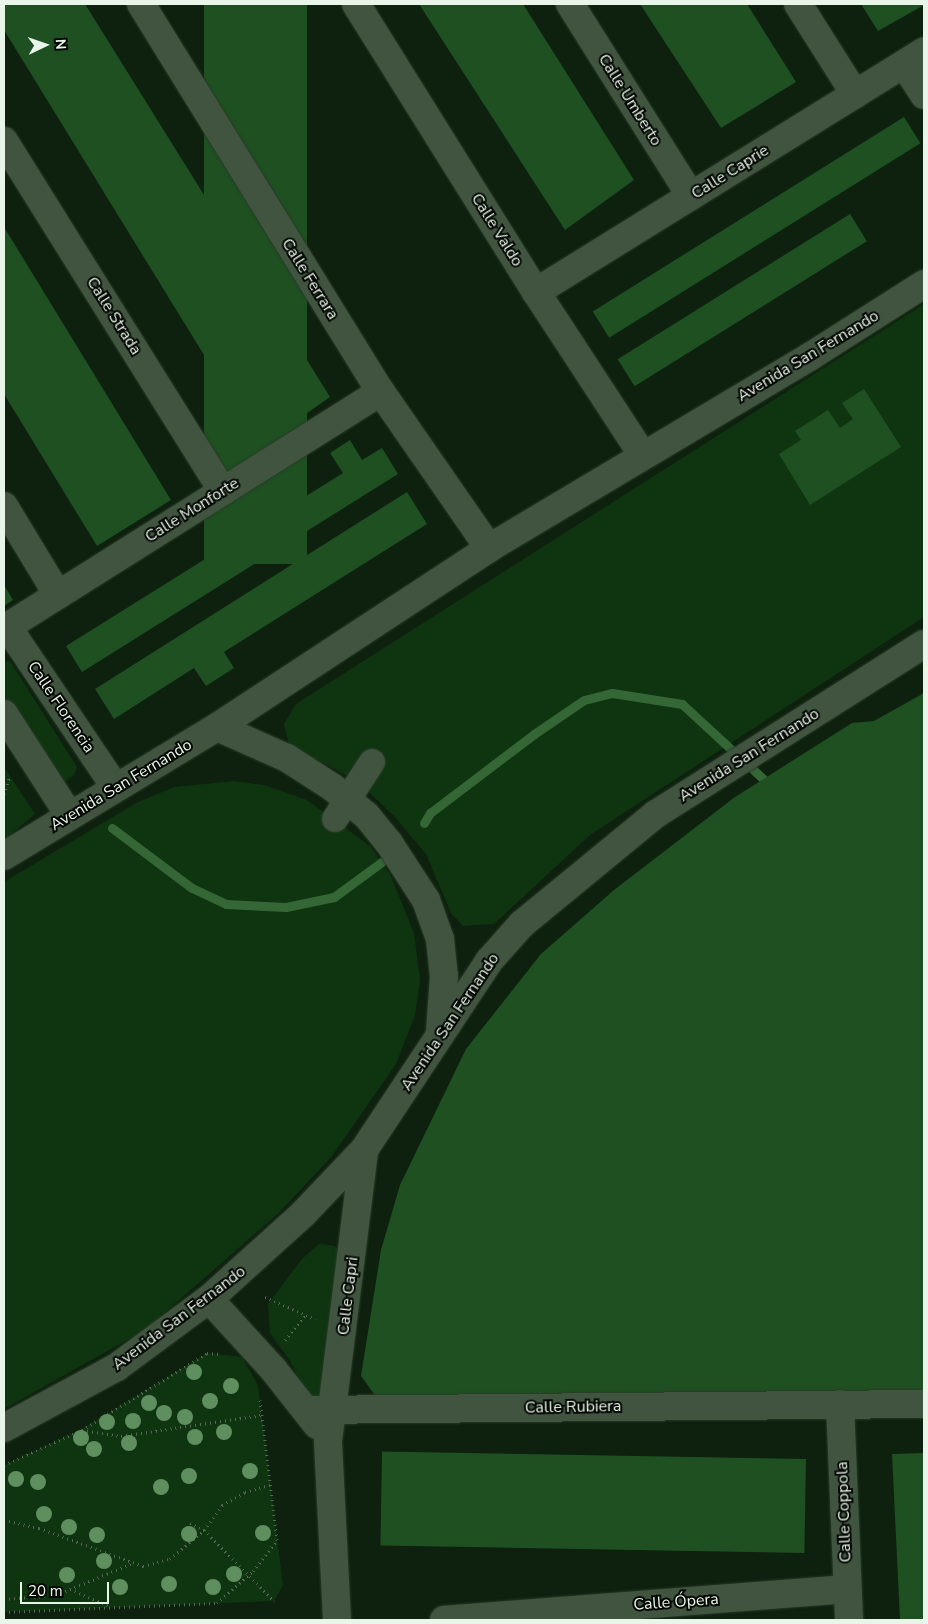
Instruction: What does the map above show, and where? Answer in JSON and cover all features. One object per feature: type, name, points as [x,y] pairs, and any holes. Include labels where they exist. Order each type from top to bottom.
[{"type":"street","name":"Calle Ferrara","points":[[141,4],[381,392],[489,548]]},
{"type":"street","name":"Calle Valdo","points":[[356,4],[536,292],[642,454]]},
{"type":"street","name":"Calle Umberto","points":[[570,4],[691,196]]},
{"type":"street","points":[[798,4],[855,94]]},
{"type":"street","name":"Calle Caprie","points":[[536,292],[914,58]]},
{"type":"street","points":[[914,58],[924,95]]},
{"type":"street","name":"Calle Strada","points":[[4,142],[224,491]]},
{"type":"street","name":"Avenida San Fernando","points":[[4,856],[115,787],[217,727],[489,548],[642,454],[811,356],[924,284]]},
{"type":"street","name":"Calle Monforte","points":[[6,628],[381,392]]},
{"type":"street","points":[[4,506],[58,595]]},
{"type":"street","name":"Calle Florencia","points":[[6,628],[115,787]]},
{"type":"street","name":"Avenida San Fernando","points":[[4,1428],[118,1367],[209,1300],[289,1227],[364,1150],[488,961],[522,924],[656,814],[924,644]]},
{"type":"street","points":[[4,714],[69,815]]},
{"type":"street","points":[[217,727],[287,758],[341,810],[367,816],[389,843],[426,900],[440,940],[444,976],[440,1034]]},
{"type":"street","points":[[341,810],[372,762]]},
{"type":"street","name":"Calle Capri","points":[[337,1620],[328,1441],[334,1410],[364,1150]]},
{"type":"street","points":[[209,1300],[306,1410],[328,1441]]},
{"type":"street","name":"Calle Coppola","points":[[840,1404],[849,1620]]},
{"type":"street","name":"Calle Rubiera","points":[[306,1410],[924,1404]]},
{"type":"street","name":"Calle Ópera","points":[[444,1620],[847,1589]]},
{"type":"path","points":[[4,794],[10,776],[7,771]]},
{"type":"path","points":[[265,1297],[306,1314],[322,1324]]},
{"type":"path","points":[[280,1348],[306,1314]]},
{"type":"path","points":[[4,1465],[82,1430],[207,1353],[224,1355]]},
{"type":"path","points":[[4,1612],[217,1603],[247,1575],[277,1540],[259,1395]]},
{"type":"path","points":[[82,1430],[121,1436],[262,1415]]},
{"type":"path","points":[[4,1520],[39,1528],[143,1566],[170,1559],[204,1530],[222,1505],[244,1492],[270,1485]]},
{"type":"path","points":[[190,1523],[204,1530],[274,1601]]},
{"type":"path","points":[[4,1600],[56,1595],[133,1563]]},
{"type":"path","points":[[70,1589],[112,1607]]},
{"type":"green space","points":[[924,304],[924,617],[590,835],[494,924],[463,926],[451,913],[426,854],[394,816],[357,781],[289,745],[284,724],[296,704]]},
{"type":"green space","points":[[10,661],[77,767],[74,775],[62,783],[52,776],[4,698],[4,662]]},
{"type":"green space","points":[[4,767],[35,814],[4,840]]},
{"type":"green space","points":[[234,781],[264,785],[307,800],[370,846],[390,874],[414,933],[420,980],[415,1015],[396,1064],[332,1156],[279,1213],[145,1330],[4,1409],[4,882],[136,803],[174,787]]},
{"type":"green space","points":[[319,1244],[335,1246],[344,1259],[328,1395],[308,1398],[290,1361],[270,1333],[268,1304],[302,1259]]},
{"type":"green space","points":[[207,1353],[242,1357],[258,1385],[283,1585],[274,1601],[4,1612],[4,1465],[82,1429]]},
{"type":"building","points":[[4,4],[85,4],[330,397],[260,446],[4,30]]},
{"type":"building","points":[[204,4],[307,4],[307,564],[204,564]]},
{"type":"building","points":[[419,4],[523,4],[634,180],[565,230]]},
{"type":"building","points":[[640,4],[747,4],[796,82],[721,128]]},
{"type":"building","points":[[861,4],[924,4],[924,5],[878,31]]},
{"type":"building","points":[[904,117],[920,143],[609,338],[593,311]]},
{"type":"building","points":[[850,214],[867,241],[635,386],[618,359]]},
{"type":"building","points":[[4,227],[171,500],[97,546],[4,394]]},
{"type":"building","points":[[864,389],[901,447],[810,505],[779,454],[801,440],[795,431],[828,410],[840,428],[853,419],[842,403]]},
{"type":"building","points":[[350,440],[362,460],[382,448],[398,474],[82,672],[66,646],[343,473],[330,453]]},
{"type":"building","points":[[407,492],[427,524],[224,652],[234,668],[206,686],[194,668],[114,719],[95,689]]},
{"type":"building","points":[[4,585],[13,600],[4,606]]},
{"type":"building","points":[[924,693],[924,1391],[468,1400],[377,1398],[361,1376],[381,1250],[400,1185],[466,1049],[541,954],[614,890],[735,797],[852,723],[874,721]]},
{"type":"building","points":[[382,1452],[806,1459],[804,1553],[380,1546]]},
{"type":"building","points":[[924,1453],[924,1620],[900,1620],[892,1454]]},
{"type":"waterway","points":[[424,823],[430,813],[534,734],[584,700],[612,693],[682,704],[772,787]]},
{"type":"waterway","points":[[112,828],[192,888],[226,904],[286,907],[334,897],[383,861]]}]
